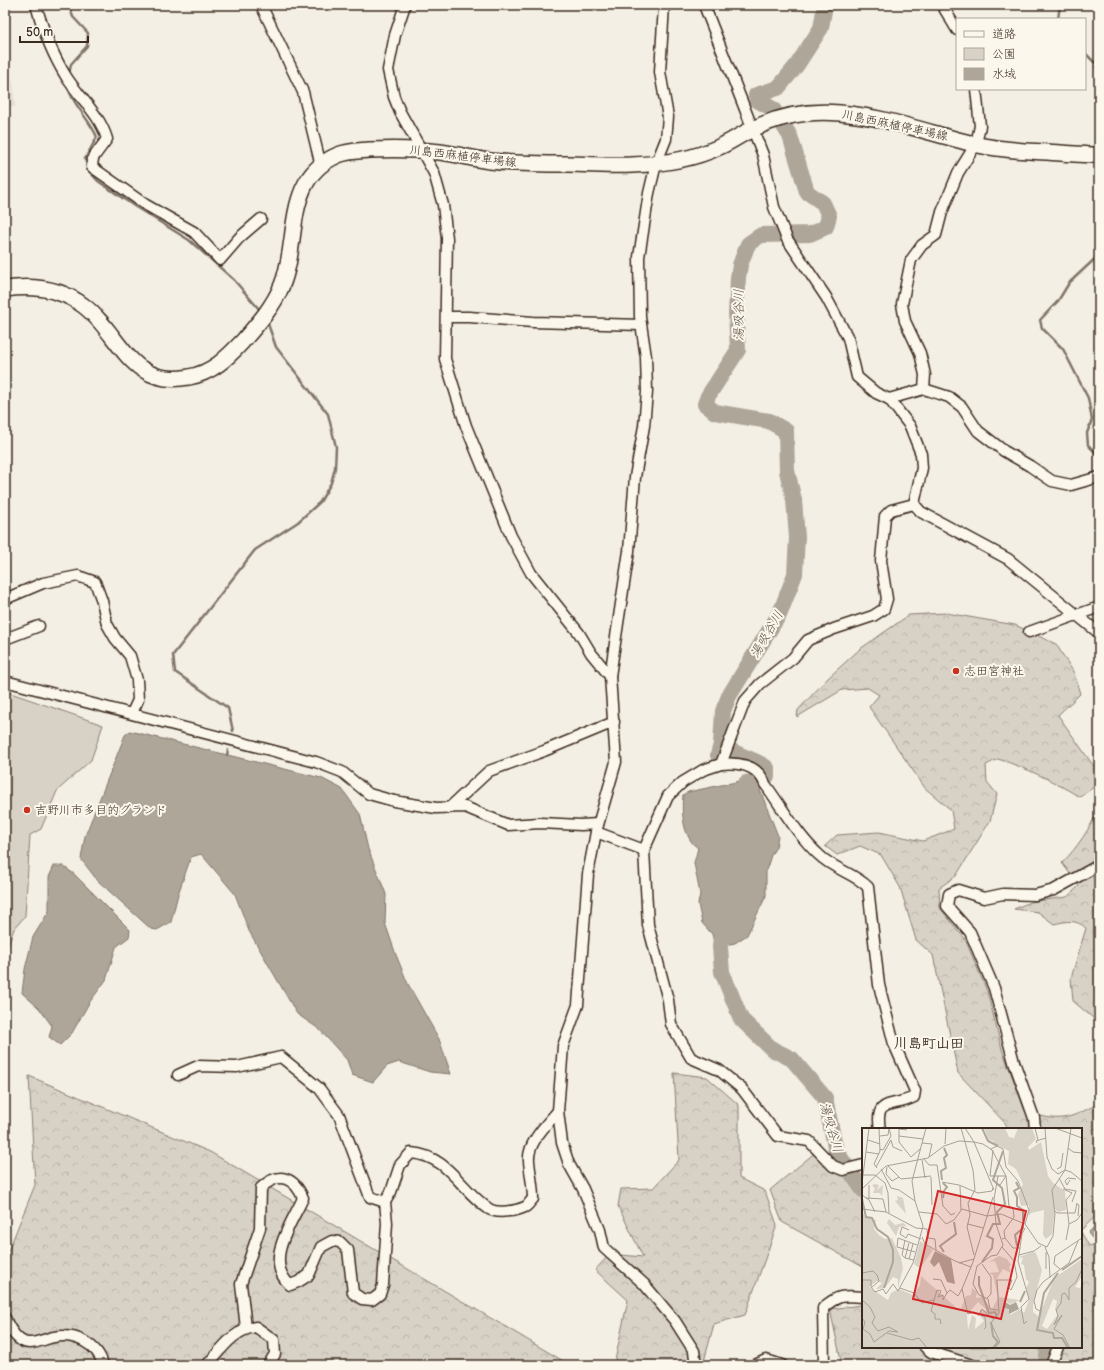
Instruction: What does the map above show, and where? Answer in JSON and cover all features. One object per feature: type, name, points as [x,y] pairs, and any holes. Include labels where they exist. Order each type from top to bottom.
[{"type":"main road","name":"川島西麻植停車場線","points":[[5,289],[24,287],[46,289],[74,299],[87,307],[124,353],[134,362],[158,376],[187,378],[202,374],[228,357],[253,330],[275,299],[287,270],[297,203],[307,181],[321,166],[336,156],[357,151],[405,149],[511,163],[656,164],[703,154],[721,147],[753,129],[789,115],[815,112],[842,113],[907,126],[976,144],[1030,152],[1099,155]]},
{"type":"street","points":[[36,5],[45,33],[70,81],[103,126],[107,140],[93,158],[92,167],[146,205],[194,232],[220,260],[239,238],[261,220]]},
{"type":"street","points":[[261,5],[302,92],[321,166]]},
{"type":"street","points":[[405,5],[395,35],[388,70],[394,97],[400,112],[434,173],[443,205],[447,238],[445,359],[466,426],[511,536],[531,573],[579,633],[591,653],[610,676]]},
{"type":"street","points":[[664,5],[660,72],[668,117],[666,139],[656,164],[643,221],[639,257],[641,325],[646,357],[647,392],[644,426],[635,477],[629,551],[610,676],[616,762],[597,828],[588,874],[578,1006],[563,1046],[558,1111],[562,1144],[569,1164],[583,1189],[600,1230],[604,1248],[644,1284],[676,1321],[694,1350],[696,1365]]},
{"type":"street","points":[[704,5],[763,155],[774,207],[787,239],[826,297],[848,338],[857,377],[876,393],[889,399],[910,426],[921,454],[920,479],[914,504]]},
{"type":"street","points":[[942,5],[956,28]]},
{"type":"street","points":[[924,390],[925,375],[920,353],[905,321],[902,304],[911,260],[922,245],[936,235],[942,212],[958,173],[976,144],[980,126],[976,90]]},
{"type":"street","points":[[446,317],[469,317],[533,322],[641,325]]},
{"type":"street","points":[[889,399],[924,390],[949,397],[962,407],[978,431],[1004,451],[1052,481],[1071,486],[1099,477]]},
{"type":"street","points":[[914,504],[921,512],[1008,559],[1079,614],[1099,633]]},
{"type":"street","points":[[721,764],[745,701],[760,684],[793,658],[808,640],[834,629],[873,616],[884,609],[887,599],[881,561],[885,516],[891,510],[914,504]]},
{"type":"street","points":[[5,599],[43,583],[78,576],[95,582],[102,600],[108,624],[115,638],[130,656],[137,680],[138,700],[132,713]]},
{"type":"street","points":[[1029,632],[1099,607]]},
{"type":"street","points":[[5,639],[39,626]]},
{"type":"street","points":[[5,681],[316,762],[342,772],[369,794],[387,799],[421,806],[449,808],[465,807],[508,825],[540,823],[581,825],[597,828],[644,850]]},
{"type":"street","points":[[449,808],[489,771],[544,751],[614,722]]},
{"type":"street","points":[[862,1165],[847,1169],[833,1166],[808,1142],[778,1136],[742,1089],[719,1070],[691,1058],[671,1024],[668,1000],[648,924],[644,850],[668,796],[683,782],[703,770],[721,764],[751,767],[763,779],[806,842],[819,856],[835,868],[861,880],[868,887],[879,985],[894,1044],[916,1091],[914,1097],[908,1100],[885,1104],[880,1110],[878,1119],[880,1128]]},
{"type":"street","points":[[1035,1128],[1034,1118],[1014,1062],[994,988],[970,932],[947,906],[949,894],[958,890],[984,898],[1003,894],[1035,895],[1054,890],[1099,865]]},
{"type":"street","points":[[178,1075],[198,1066],[237,1066],[280,1057],[319,1088],[339,1115],[370,1197],[385,1202]]},
{"type":"street","points":[[246,1328],[241,1284],[260,1228],[261,1188],[268,1182],[279,1178],[290,1179],[299,1187],[303,1198],[282,1241],[279,1260],[283,1279],[290,1285],[309,1275],[321,1247],[332,1241],[340,1242],[348,1250],[353,1293],[362,1299],[372,1300],[380,1294],[384,1285],[387,1224],[385,1202],[391,1192],[400,1166],[411,1153],[424,1154],[441,1164],[455,1176],[476,1199],[490,1210],[509,1211],[526,1207],[533,1198],[532,1175],[528,1160],[532,1146],[558,1111]]},
{"type":"street","points":[[824,1365],[823,1308],[833,1298],[851,1296],[862,1297]]},
{"type":"street","points":[[5,1318],[8,1326],[18,1339],[29,1343],[56,1336],[74,1336],[90,1344],[102,1358],[104,1365]]},
{"type":"street","points":[[207,1365],[234,1336],[246,1328],[256,1327],[274,1340],[275,1354],[268,1365]]},
{"type":"street","points":[[926,1348],[931,1352],[972,1365]]},
{"type":"street","points":[[1051,1365],[1058,1348]]},
{"type":"street","points":[[755,1365],[766,1360],[782,1365]]},
{"type":"shaded area","points":[[5,56],[13,84],[15,107],[5,107]]},
{"type":"green space","points":[[946,613],[1015,625],[1056,644],[1074,673],[1080,694],[1058,715],[1095,768],[1098,784],[1080,797],[1040,775],[1019,766],[998,759],[986,765],[987,782],[997,794],[990,821],[956,876],[939,888],[940,908],[965,939],[987,991],[1002,1049],[1025,1111],[1047,1117],[1063,1118],[1079,1113],[1099,1103],[1099,1146],[1095,1163],[1099,1168],[1099,1213],[1082,1229],[1082,1128],[1007,1128],[1006,1124],[958,1073],[933,955],[916,940],[900,887],[881,855],[860,846],[837,855],[825,846],[837,835],[879,832],[923,841],[954,829],[951,810],[925,788],[869,707],[879,695],[868,688],[842,690],[797,717],[798,710],[828,678],[860,649],[909,615]]},
{"type":"green space","name":"吉野川市多目的グランド","points":[[5,691],[103,725],[91,760],[57,791],[41,829],[30,835],[25,916],[14,929],[5,955]]},
{"type":"green space","points":[[1099,809],[1099,1023],[1073,1001],[1071,978],[1086,928],[1075,922],[1054,924],[1038,912],[1014,909],[1030,902],[1067,897],[1079,886],[1062,863],[1083,838]]},
{"type":"green space","points":[[674,1073],[707,1077],[739,1105],[739,1178],[765,1191],[777,1225],[745,1315],[714,1324],[703,1365],[614,1365],[628,1300],[595,1270],[610,1254],[643,1257],[618,1206],[621,1189],[653,1188],[679,1160]]},
{"type":"green space","points":[[29,1076],[210,1152],[570,1365],[5,1365],[5,1259],[35,1185]]},
{"type":"green space","points":[[817,1151],[862,1175],[862,1266],[782,1222],[770,1190]]},
{"type":"green space","points":[[1082,1234],[1089,1246],[1099,1243],[1099,1365],[842,1365],[830,1309],[861,1305],[862,1348],[1082,1348]]},
{"type":"water","points":[[130,731],[321,778],[342,789],[360,814],[368,849],[386,894],[385,923],[396,955],[408,984],[439,1039],[451,1074],[430,1072],[399,1062],[387,1066],[373,1082],[352,1075],[347,1060],[319,1029],[297,1014],[249,931],[235,894],[201,854],[191,857],[178,894],[171,922],[157,930],[151,929],[97,880],[81,859],[85,836],[125,735]]},
{"type":"water","points":[[755,778],[761,786],[760,790],[778,836],[776,847],[771,855],[766,871],[766,896],[747,935],[735,943],[715,947],[712,934],[702,923],[698,904],[700,894],[694,863],[698,848],[689,838],[684,824],[682,809],[683,795],[688,792]]},
{"type":"water","points":[[54,866],[63,866],[74,874],[130,930],[129,937],[116,947],[106,980],[89,1003],[72,1033],[60,1045],[49,1037],[52,1026],[39,1008],[22,993],[25,969],[33,937],[49,911],[49,877]]},
{"type":"water","points":[[1099,1222],[1099,1237],[1092,1238],[1088,1233]]},
{"type":"waterway","points":[[69,5],[73,17],[88,33],[87,46],[71,64],[69,76]]},
{"type":"waterway","name":"湯吸谷川","points":[[718,755],[721,744],[723,711],[729,696],[780,613],[795,574],[797,537],[794,500],[787,471],[786,431],[769,421],[715,412],[705,404],[708,396],[738,350],[736,314],[738,278],[740,265],[748,244],[761,235],[810,234],[826,227],[829,216],[823,203],[807,192],[790,136],[773,109],[757,100],[756,95],[778,88],[797,65],[821,28],[825,5]]},
{"type":"waterway","points":[[1058,18],[1060,5]]},
{"type":"waterway","points":[[1086,54],[1095,63],[1099,75]]},
{"type":"waterway","points":[[68,87],[73,99],[97,137],[85,159],[88,170],[98,181],[134,206],[189,240],[234,280],[259,309]]},
{"type":"waterway","points":[[1099,255],[1069,283],[1058,301],[1040,320],[1042,328],[1063,349],[1088,398],[1092,420],[1087,433],[1088,445],[1099,456]]},
{"type":"waterway","points":[[233,731],[228,708],[175,672],[173,655],[255,550],[298,522],[320,502],[331,483],[335,468],[336,447],[328,414],[276,347],[267,321]]},
{"type":"waterway","points":[[721,744],[726,748],[756,761],[767,768],[767,776],[759,781],[746,783]]},
{"type":"waterway","points":[[227,755],[228,750]]},
{"type":"waterway","name":"湯吸谷川","points":[[722,925],[720,947],[722,972],[741,1019],[772,1049],[792,1059],[825,1098],[836,1151],[862,1189]]},
{"type":"waterway","name":"湯吸谷川","points":[[1046,1365],[1048,1348]]},
{"type":"place","name":"志田宮神社","points":[[956,671]]},
{"type":"place","name":"吉野川市多目的グランド","points":[[27,810]]},
{"type":"district","name":"川島町山田","points":[[929,1043]]}]
